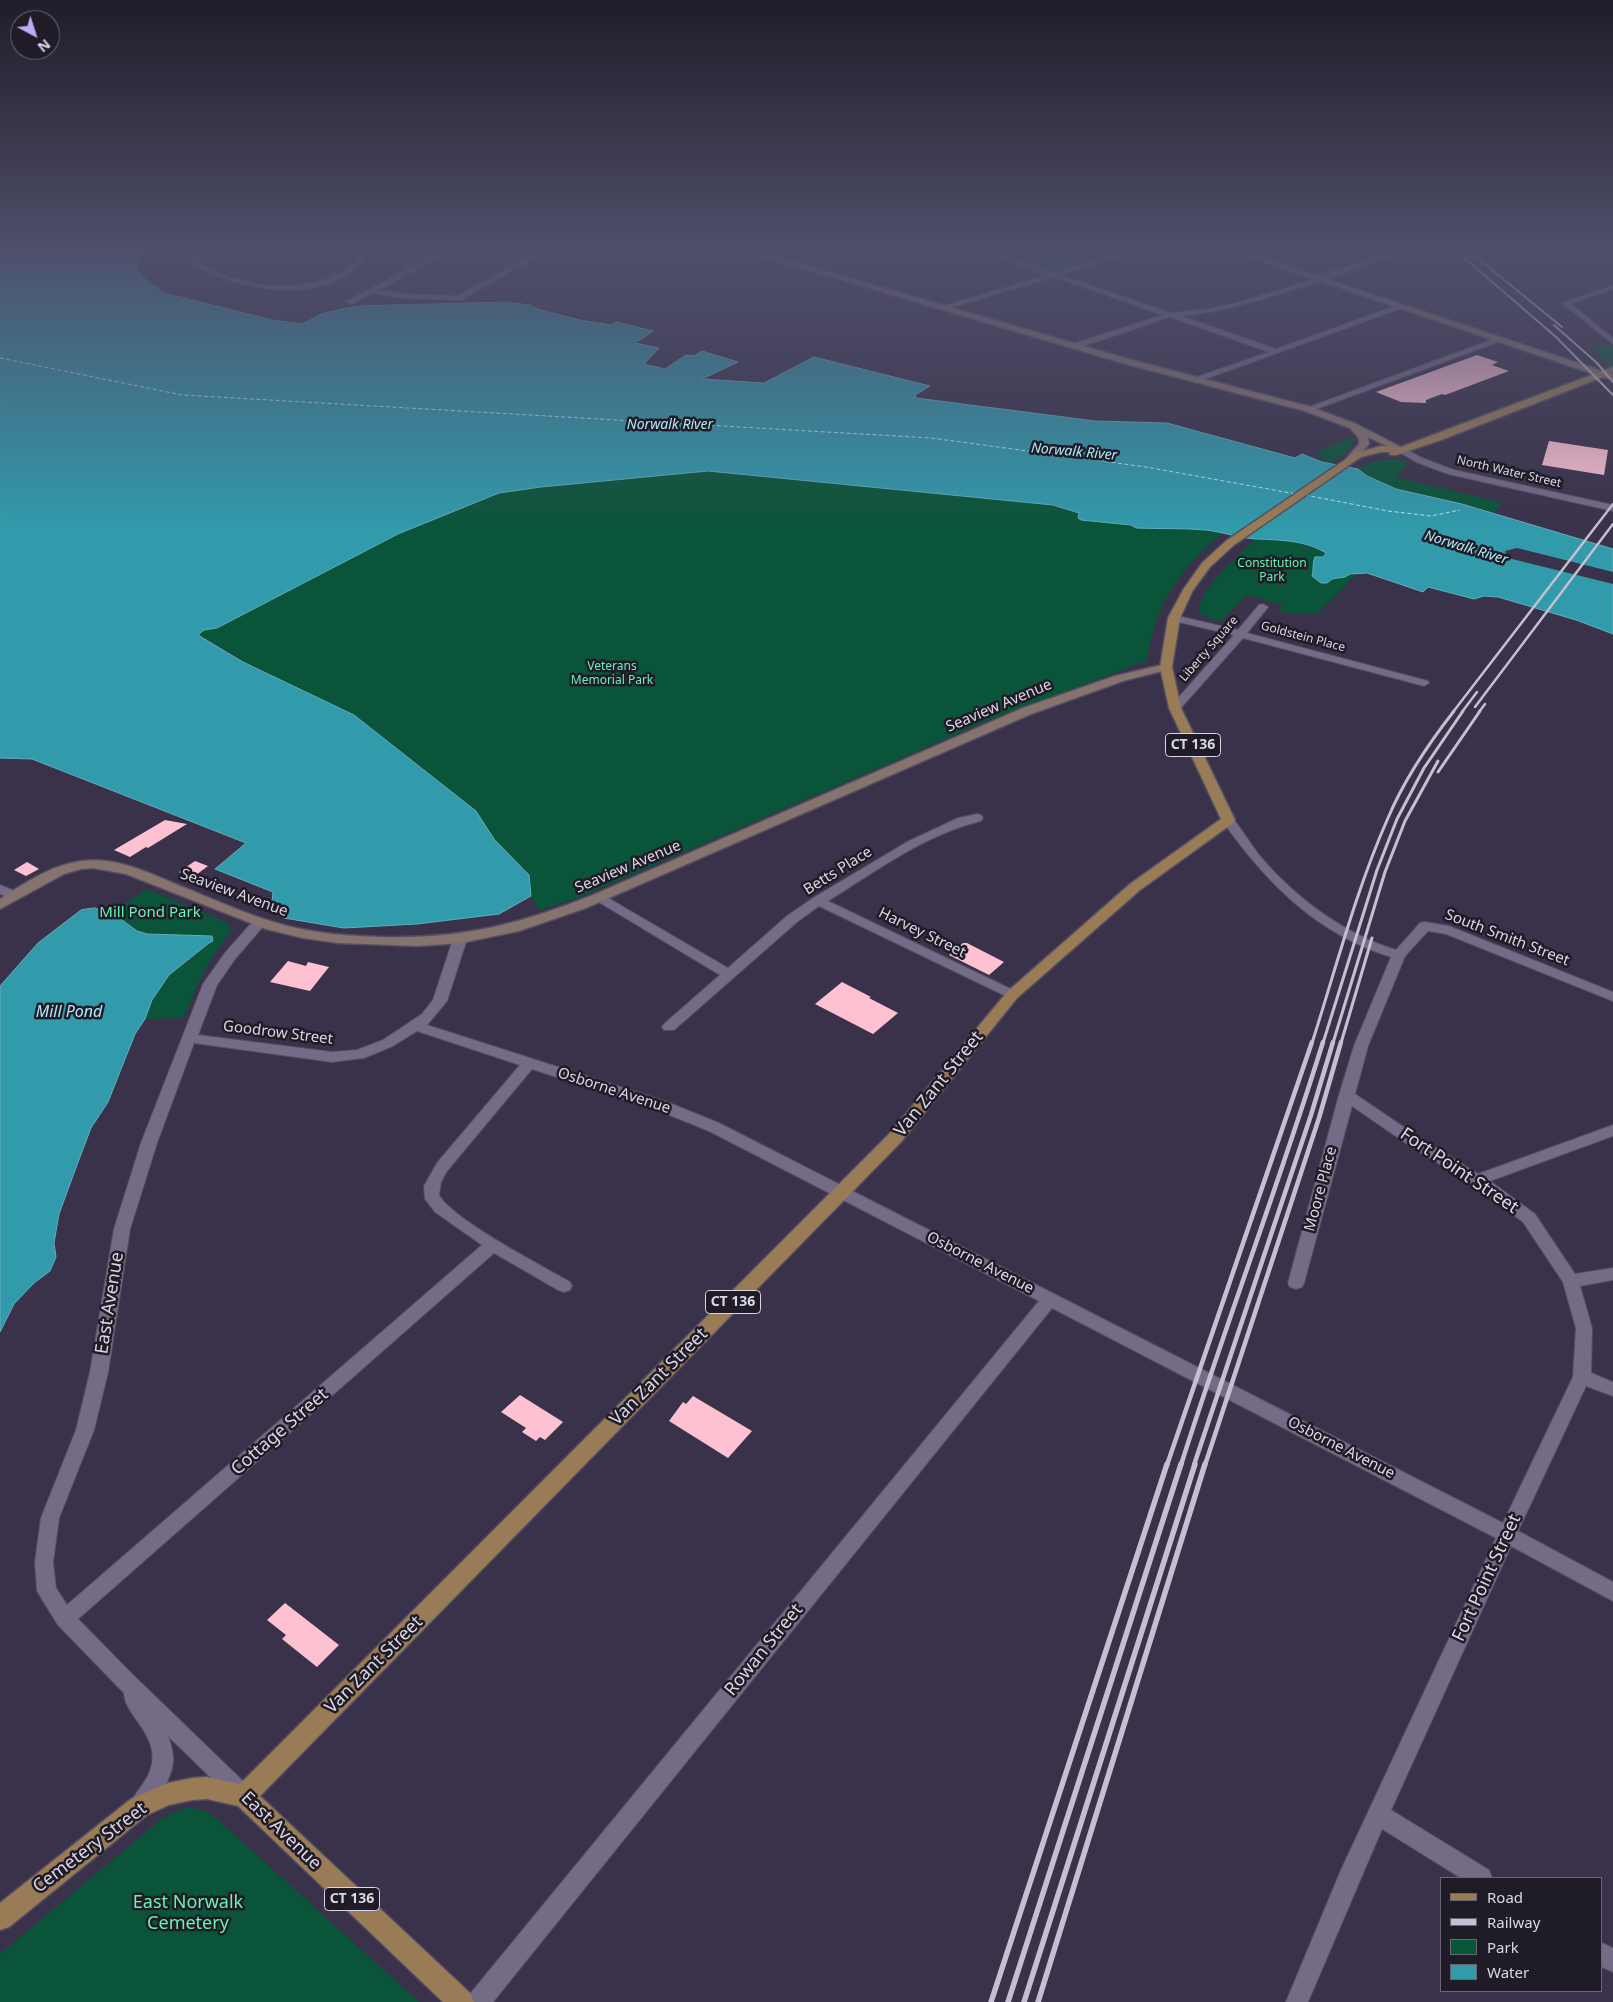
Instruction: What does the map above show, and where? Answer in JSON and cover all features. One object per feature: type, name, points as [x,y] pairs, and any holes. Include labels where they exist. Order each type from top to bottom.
[{"type":"main road","points":[[1060,341],[1308,409],[1353,426],[1402,450],[1438,438],[1613,370]]},
{"type":"main road","points":[[1509,341],[1613,377]]},
{"type":"main road","name":"CT 136","points":[[1346,463],[1364,444],[1364,438],[1353,426]]},
{"type":"main road","name":"CT 136","points":[[1346,463],[1402,450]]},
{"type":"main road","name":"Liberty Square","points":[[1166,667],[1174,618],[1188,590],[1206,565],[1230,543],[1346,463]]},
{"type":"main road","name":"CT 136","points":[[1166,667],[1175,708],[1228,820]]},
{"type":"main road","name":"Seaview Avenue","points":[[15,896],[50,876],[81,865],[112,866],[138,874],[260,922],[303,934],[349,940],[405,942],[460,939],[514,928],[555,916],[1027,711],[1119,678],[1166,667]]},
{"type":"main road","name":"Van Zant Street","points":[[244,1796],[895,1138],[1012,995],[1135,888],[1228,820]]},
{"type":"main road","points":[[0,905],[15,896]]},
{"type":"main road","name":"Cemetery Street","points":[[0,1918],[139,1807],[168,1794],[192,1789],[207,1788],[244,1796]]},
{"type":"main road","name":"East Avenue","points":[[244,1796],[461,2002]]},
{"type":"street","points":[[1076,346],[1090,341]]},
{"type":"street","points":[[1247,341],[1275,351]]},
{"type":"street","points":[[1197,380],[1302,341]]},
{"type":"street","points":[[1308,409],[1495,341]]},
{"type":"street","name":"North Water Street","points":[[1402,450],[1419,460],[1452,472],[1613,508]]},
{"type":"street","name":"Liberty Square","points":[[1175,708],[1263,607]]},
{"type":"street","name":"Goldstein Place","points":[[1174,618],[1424,684]]},
{"type":"street","name":"Betts Place","points":[[669,1027],[792,919],[818,901],[911,845],[962,821],[977,818]]},
{"type":"street","points":[[1228,820],[1259,862],[1299,901],[1338,928],[1376,949],[1399,954],[1362,1046],[1346,1095]]},
{"type":"street","points":[[0,889],[15,896]]},
{"type":"street","points":[[598,898],[729,974]]},
{"type":"street","name":"Harvey Street","points":[[818,901],[1012,995]]},
{"type":"street","name":"East Avenue","points":[[244,1796],[124,1680],[66,1619],[47,1590],[44,1562],[50,1518],[86,1430],[99,1372],[122,1229],[148,1143],[210,984],[230,956],[260,922]]},
{"type":"street","name":"South Smith Street","points":[[1399,954],[1425,926],[1449,930],[1613,997]]},
{"type":"street","points":[[416,1026],[427,1018],[440,1001],[460,939]]},
{"type":"street","name":"Goodrow Street","points":[[188,1038],[332,1057],[359,1055],[388,1043],[416,1026]]},
{"type":"street","name":"Osborne Avenue","points":[[416,1026],[662,1106],[714,1127],[1507,1534],[1613,1592]]},
{"type":"street","points":[[529,1063],[442,1167],[431,1186],[433,1199],[444,1211],[564,1286]]},
{"type":"street","name":"Fort Point Street","points":[[1297,2002],[1378,1814],[1507,1534],[1582,1377],[1584,1328],[1570,1281],[1528,1218],[1478,1180],[1416,1142],[1346,1095]]},
{"type":"street","name":"Moore Place","points":[[1296,1282],[1346,1095]]},
{"type":"street","points":[[1478,1180],[1613,1130]]},
{"type":"street","name":"Cottage Street","points":[[66,1619],[494,1244]]},
{"type":"street","points":[[1570,1281],[1613,1274]]},
{"type":"street","name":"Rowan Street","points":[[478,2002],[1050,1299]]},
{"type":"street","points":[[1582,1377],[1613,1389]]},
{"type":"street","name":"East Avenue","points":[[124,1680],[160,1740],[164,1757],[160,1774],[139,1807]]},
{"type":"street","points":[[1378,1814],[1478,1877]]},
{"type":"green space","points":[[1590,345],[1613,345],[1613,367],[1611,368]]},
{"type":"green space","points":[[1353,436],[1352,446],[1349,450],[1329,464],[1315,453]]},
{"type":"green space","points":[[1397,459],[1408,463],[1396,477],[1503,503],[1492,514],[1404,492],[1387,486],[1358,469],[1377,461]]},
{"type":"green space","name":"Veterans Memorial Park","points":[[708,471],[1053,505],[1079,513],[1081,520],[1131,525],[1136,528],[1206,530],[1223,533],[1194,560],[1172,589],[1156,623],[1147,661],[994,718],[578,898],[539,910],[531,896],[529,875],[494,839],[475,811],[214,643],[197,635],[204,630],[217,628],[398,534],[499,493],[541,487]]},
{"type":"green space","name":"Constitution Park","points":[[1255,539],[1292,542],[1326,554],[1323,557],[1327,583],[1332,579],[1358,573],[1317,614],[1278,612],[1283,605],[1247,595],[1222,620],[1217,621],[1199,614],[1200,604],[1212,584]]},
{"type":"green space","name":"Mill Pond Park","points":[[146,889],[224,921],[230,926],[231,931],[207,965],[183,1018],[145,1019],[152,1000],[169,975],[209,943],[212,937],[147,934],[137,931],[110,914]]},
{"type":"green space","name":"East Norwalk Cemetery","points":[[186,1807],[206,1811],[218,1820],[419,2002],[0,2002],[0,1954],[163,1818]]},
{"type":"water","name":"Norwalk River","points":[[0,341],[637,341],[635,343],[659,348],[644,364],[665,369],[686,355],[694,356],[702,351],[738,362],[702,379],[764,383],[814,357],[930,386],[915,395],[916,398],[1095,421],[1167,423],[1295,458],[1302,454],[1322,462],[1358,469],[1367,476],[1396,489],[1462,504],[1613,549],[1613,634],[1576,620],[1498,597],[1484,596],[1474,599],[1428,587],[1423,592],[1367,573],[1350,574],[1345,577],[1332,579],[1327,583],[1321,583],[1312,576],[1314,562],[1315,557],[1323,557],[1326,553],[1301,543],[1250,538],[1206,530],[1136,528],[1131,525],[1081,520],[1078,518],[1079,513],[1053,505],[708,471],[541,487],[499,493],[398,534],[217,628],[204,630],[198,635],[243,662],[354,715],[476,811],[494,839],[529,875],[531,896],[499,914],[417,924],[344,928],[284,918],[267,910],[272,902],[273,892],[215,869],[246,843],[32,759],[0,758]]},
{"type":"water","name":"Mill Pond","points":[[95,908],[118,917],[137,931],[147,934],[212,936],[213,941],[169,975],[152,1000],[145,1019],[135,1034],[108,1102],[91,1128],[77,1165],[59,1214],[54,1243],[56,1257],[50,1271],[34,1283],[14,1304],[0,1332],[0,986],[38,943],[81,910]]},
{"type":"pier","points":[[1517,548],[1613,572],[1613,584],[1508,558],[1505,551]]},
{"type":"building","points":[[1477,355],[1498,362],[1492,365],[1509,371],[1445,395],[1442,394],[1426,400],[1426,403],[1401,402],[1376,392]]},
{"type":"building","points":[[1549,441],[1608,450],[1604,475],[1542,465]]},
{"type":"building","points":[[165,820],[187,824],[130,857],[114,850]]},
{"type":"building","points":[[195,861],[208,866],[192,878],[179,872]]},
{"type":"building","points":[[27,862],[39,869],[26,876],[14,870]]},
{"type":"building","points":[[963,943],[967,943],[1004,962],[989,975],[949,955]]},
{"type":"building","points":[[288,961],[306,966],[308,962],[329,967],[310,991],[270,982]]},
{"type":"building","points":[[842,982],[898,1013],[873,1034],[815,1004]]},
{"type":"building","points":[[520,1395],[563,1422],[545,1440],[540,1437],[536,1441],[522,1432],[526,1428],[501,1412]]},
{"type":"building","points":[[693,1396],[752,1431],[728,1458],[669,1421],[683,1402],[686,1404]]},
{"type":"building","points":[[285,1603],[339,1645],[317,1667],[282,1639],[286,1635],[267,1620]]},
{"type":"ferry route","points":[[0,358],[182,395],[931,438],[1146,467],[1296,494]]},
{"type":"ferry route","points":[[1305,495],[1388,511],[1431,516],[1460,510]]},
{"type":"railway","points":[[1560,341],[1613,395]]},
{"type":"railway","points":[[1573,341],[1597,363],[1613,382]]},
{"type":"railway","points":[[1453,712],[1613,504]]},
{"type":"railway","points":[[1475,707],[1613,524]]},
{"type":"railway","points":[[1462,712],[1477,692]]},
{"type":"railway","points":[[1479,712],[1485,704]]},
{"type":"railway","points":[[1312,1043],[1356,901],[1388,818],[1418,762],[1454,711]]},
{"type":"railway","points":[[1323,1043],[1377,870],[1397,819],[1424,768],[1463,711]]},
{"type":"railway","points":[[1438,772],[1480,711]]},
{"type":"railway","points":[[1333,1043],[1385,872],[1405,821],[1438,761]]},
{"type":"railway","points":[[1341,1043],[1372,938]]},
{"type":"railway","points":[[1167,1465],[1312,1042]]},
{"type":"railway","points":[[1181,1465],[1289,1148],[1323,1042]]},
{"type":"railway","points":[[1194,1465],[1311,1115],[1333,1042]]},
{"type":"railway","points":[[1205,1465],[1319,1118],[1341,1042]]},
{"type":"railway","points":[[991,2002],[1167,1464]]},
{"type":"railway","points":[[1008,2002],[1181,1464]]},
{"type":"railway","points":[[1024,2002],[1195,1464]]},
{"type":"railway","points":[[1038,2002],[1205,1464]]}]
